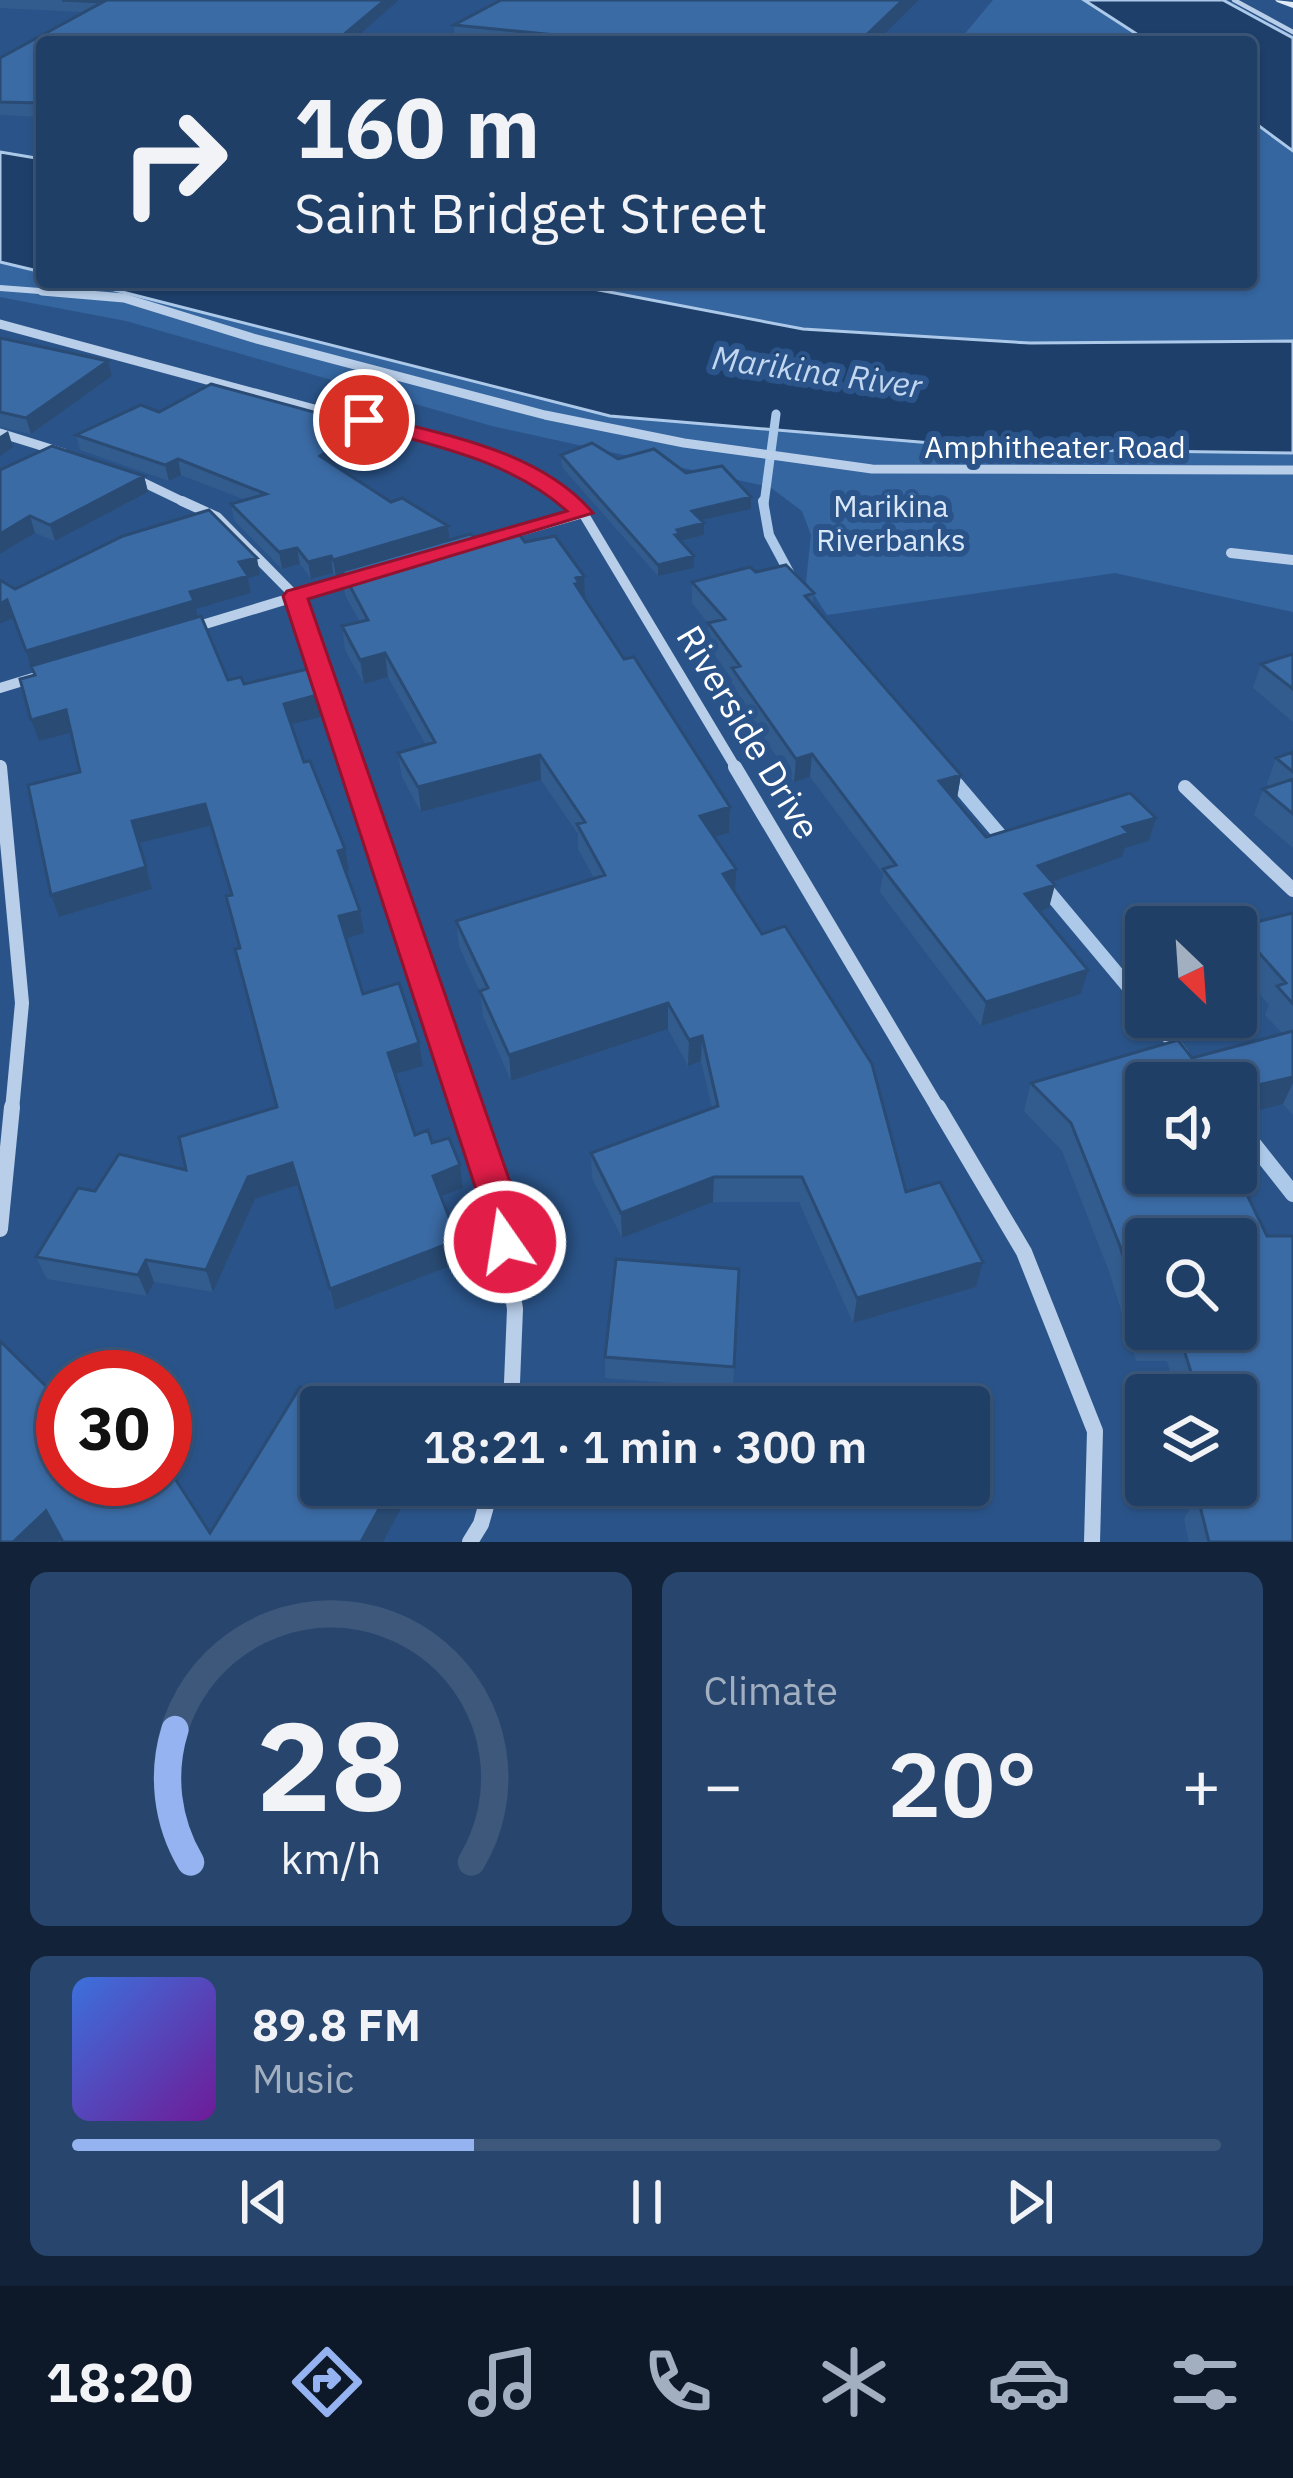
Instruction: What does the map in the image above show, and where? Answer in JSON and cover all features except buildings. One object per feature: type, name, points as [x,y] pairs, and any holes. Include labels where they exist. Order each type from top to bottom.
[{"type":"street","points":[[1234,0],[1293,32]]},
{"type":"street","points":[[1280,0],[1293,5]]},
{"type":"street","name":"Amphitheater Road","points":[[0,288],[124,298],[545,416],[872,469],[1293,470]]},
{"type":"street","name":"Riverside Drive","points":[[0,324],[495,458],[552,486],[583,513],[1024,1252],[1094,1431],[1092,1542]]},
{"type":"street","points":[[0,433],[81,459]]},
{"type":"street","points":[[122,473],[163,488],[217,517],[295,596],[500,1208],[515,1309],[512,1386]]},
{"type":"street","points":[[494,538],[583,513]]},
{"type":"street","points":[[1231,554],[1293,560]]},
{"type":"street","points":[[182,631],[361,577]]},
{"type":"street","points":[[0,688],[45,674]]},
{"type":"street","points":[[0,765],[22,1003],[0,1229]]},
{"type":"street","points":[[1185,788],[1293,890]]},
{"type":"street","points":[[470,1542],[486,1506]]},
{"type":"green space","points":[[993,0],[1084,0],[1140,36],[963,36]]},
{"type":"green space","points":[[1257,124],[1293,151],[1293,341],[1030,343],[803,329],[588,288],[1257,288]]},
{"type":"green space","name":"Marikina Riverbanks","points":[[0,262],[36,271],[36,288],[107,288],[611,416],[1003,449],[1293,453],[1293,612],[1115,573],[827,615],[806,582],[811,535],[802,511],[770,487],[492,426],[126,321],[0,297]]},
{"type":"water","points":[[1084,0],[1223,0],[1293,38],[1293,151],[1257,124],[1257,36],[1140,36]]},
{"type":"water","points":[[0,152],[36,158],[36,271],[0,262]]},
{"type":"water","name":"Marikina River","points":[[107,288],[588,288],[803,329],[1030,343],[1293,341],[1293,453],[1003,449],[610,416]]},
{"type":"waterway","points":[[764,504],[776,414]]},
{"type":"waterway","points":[[763,501],[769,535],[791,576]]},
{"type":"waterway","points":[[949,775],[1006,842]]},
{"type":"waterway","points":[[1043,885],[1125,983]]},
{"type":"waterway","points":[[1169,1038],[1182,1054]]},
{"type":"waterway","points":[[1257,1149],[1293,1194]]},
{"type":"route","points":[[364,420],[495,458],[552,486],[583,513],[295,596],[500,1208],[505,1242]]}]
